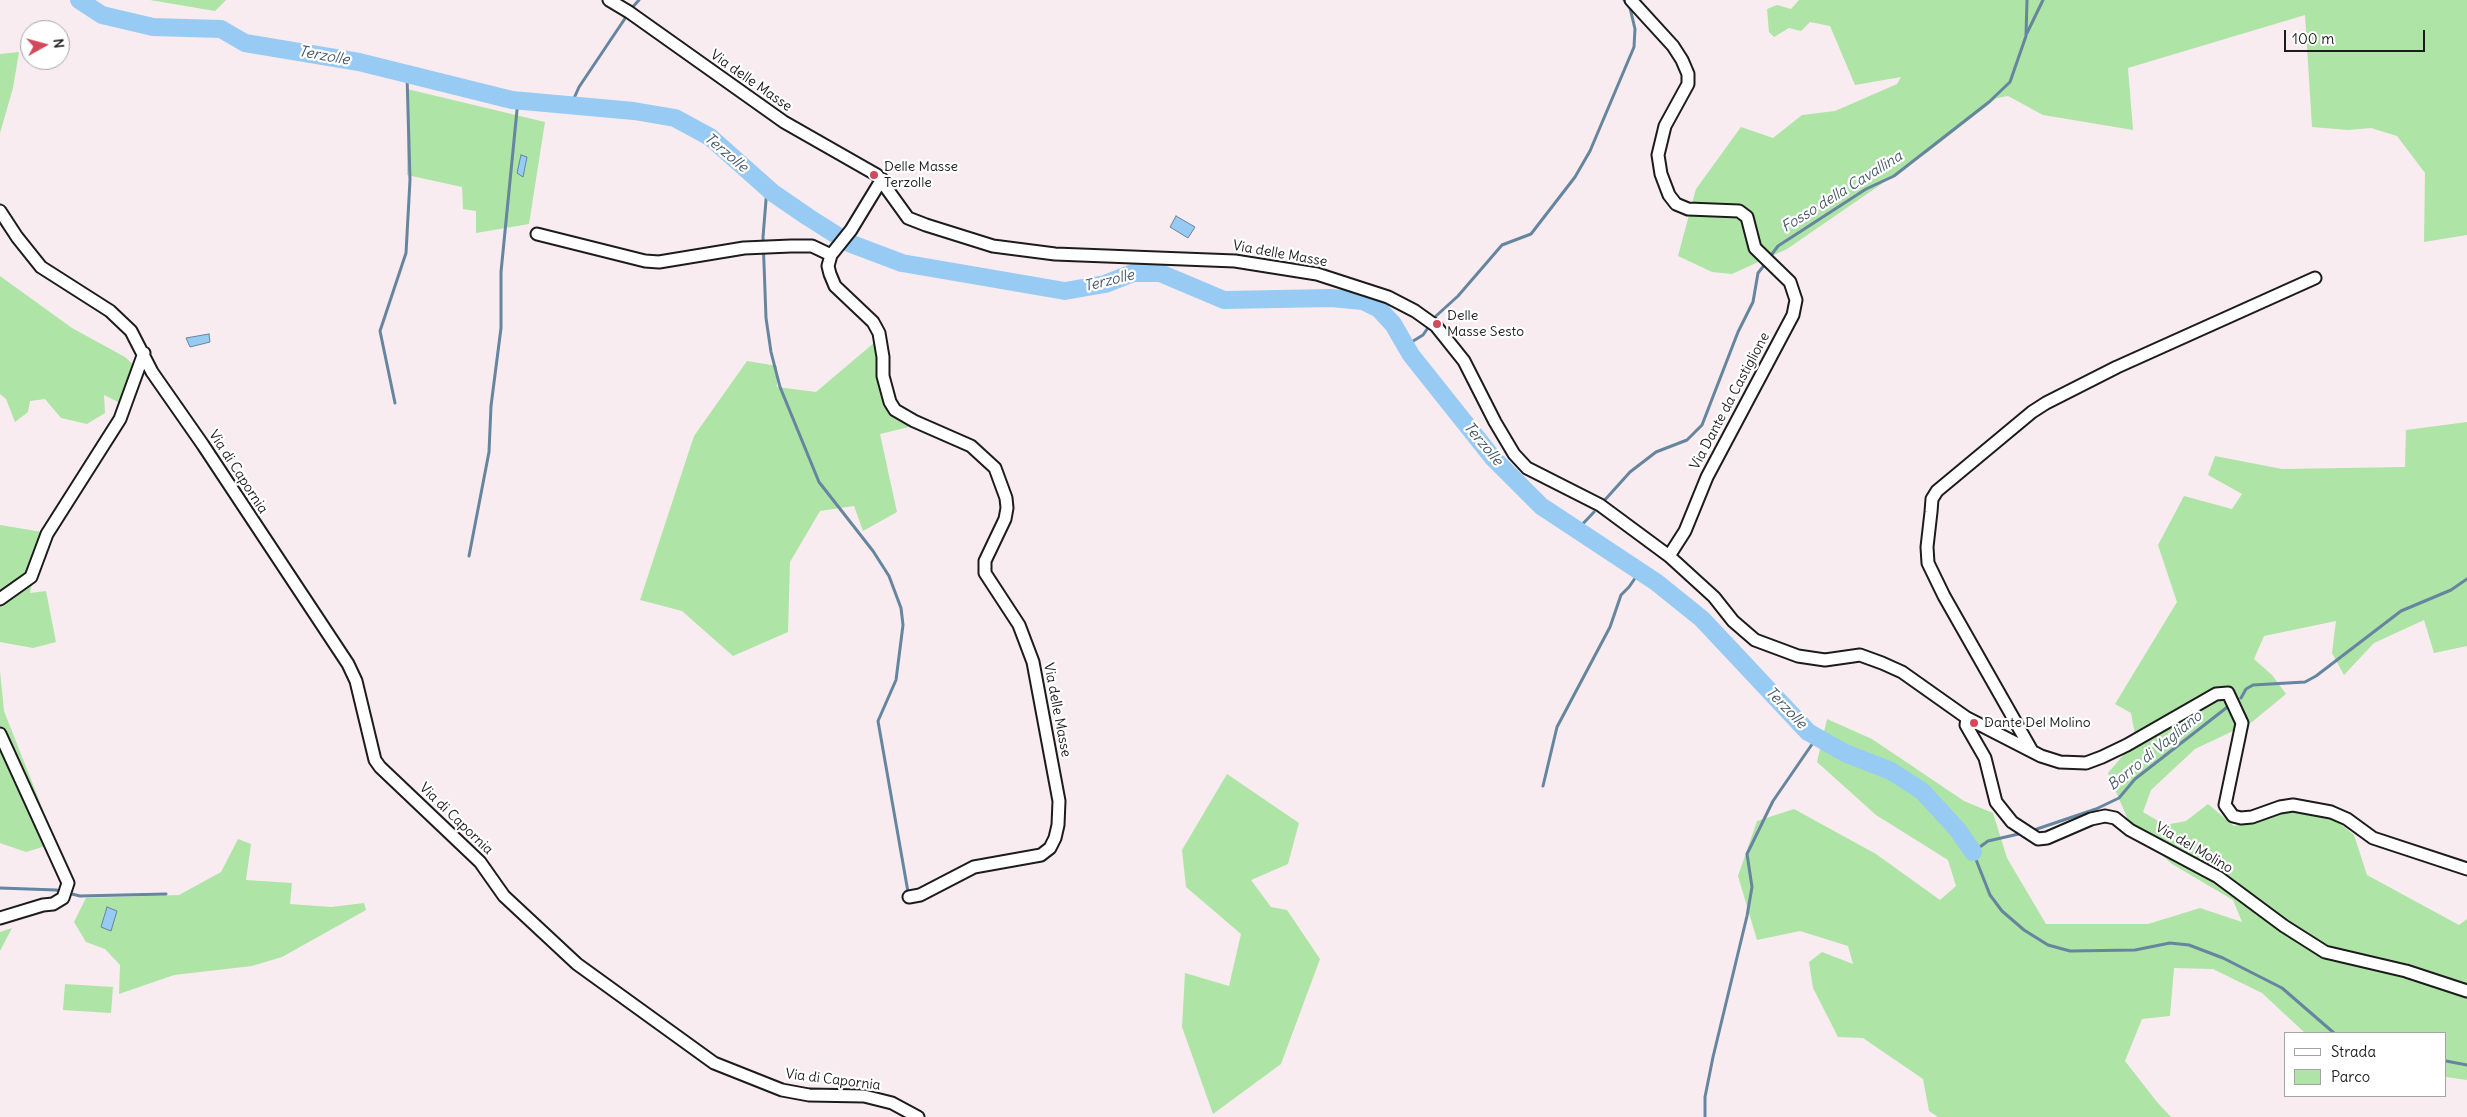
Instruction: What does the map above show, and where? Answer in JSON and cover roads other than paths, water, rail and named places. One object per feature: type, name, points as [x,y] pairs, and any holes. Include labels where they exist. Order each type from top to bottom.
[{"type":"street","name":"Via delle Masse","points":[[609,0],[629,12],[784,122],[882,179],[908,218],[993,246],[1054,254],[1235,261],[1318,274],[1388,297],[1429,321],[1464,361],[1495,422],[1514,454],[1527,468],[1600,505],[1670,556]]},
{"type":"street","name":"Via Dante da Castiglione","points":[[1632,0],[1673,46],[1688,74],[1688,84],[1665,126],[1658,155],[1661,174],[1669,196],[1676,204],[1688,209],[1734,211],[1747,216],[1758,252],[1793,287],[1796,300],[1793,315],[1707,477],[1685,531],[1670,556]]},
{"type":"street","points":[[537,234],[645,261],[659,262],[744,248],[777,246],[812,246],[832,254],[851,230],[882,179]]},
{"type":"street","name":"Via di Capornia","points":[[0,211],[17,237],[41,267],[110,311],[131,331],[144,353],[152,372],[203,445],[348,664],[356,682],[375,760],[380,767],[480,862],[504,896],[577,964],[714,1063],[782,1090],[809,1095],[864,1096],[892,1103],[918,1117]]},
{"type":"street","name":"Via delle Masse","points":[[832,254],[828,266],[832,281],[873,322],[879,333],[884,357],[885,386],[895,410],[914,421],[971,446],[995,468],[1006,508],[1005,520],[984,561],[985,573],[1019,625],[1033,662],[1059,801],[1058,825],[1055,838],[1050,848],[1041,855],[974,867],[920,895],[909,897]]},
{"type":"street","points":[[2032,752],[1944,596],[1928,562],[1927,547],[1932,499],[1937,491],[2032,412],[2046,403],[2117,367],[2315,278]]},
{"type":"street","points":[[0,599],[31,577],[47,534],[120,419],[144,353]]},
{"type":"street","points":[[1670,556],[1714,597],[1733,622],[1755,640],[1798,656],[1825,660],[1860,655],[1882,663],[1902,672],[1967,718],[2032,752],[2060,762],[2086,763],[2126,745],[2216,694],[2228,693],[2242,723],[2225,805],[2233,816],[2241,818],[2280,807],[2293,806],[2330,812],[2347,819],[2373,838],[2467,869]]},
{"type":"street","name":"Via del Molino","points":[[1967,718],[1966,725],[1985,758],[1996,802],[2012,822],[2038,839],[2047,838],[2091,819],[2104,816],[2116,818],[2130,830],[2218,877],[2284,926],[2325,952],[2406,971],[2467,991]]},
{"type":"street","points":[[0,734],[66,874],[68,883],[65,894],[54,904],[43,904],[0,918]]},
{"type":"water","points":[[521,155],[527,157],[523,177],[517,173]]},
{"type":"water","points":[[1176,216],[1195,227],[1188,238],[1170,227]]},
{"type":"water","points":[[209,334],[210,342],[190,347],[186,338]]},
{"type":"water","points":[[107,907],[117,911],[111,931],[101,927]]},
{"type":"waterway","name":"Terzolle","points":[[79,0],[102,15],[153,27],[221,29],[245,43],[359,62],[512,100],[634,111],[675,118],[710,137],[773,193],[808,217],[849,243],[902,263],[1065,291],[1105,284],[1133,273],[1160,273],[1224,300],[1331,298],[1363,301],[1379,309],[1393,324],[1411,355],[1493,458],[1541,506],[1656,582],[1702,619],[1808,732],[1845,753],[1891,771],[1922,791],[1957,829],[1973,852]]},
{"type":"waterway","points":[[631,9],[639,0]]},
{"type":"waterway","points":[[1405,346],[1423,335],[1436,316],[1458,296],[1502,245],[1531,234],[1575,177],[1590,151],[1634,47],[1635,29],[1630,8],[1624,0]]},
{"type":"waterway","name":"Fosso della Cavallina","points":[[1769,258],[1778,246],[1866,189],[1894,176],[1989,102],[2010,82],[2026,36],[2027,0]]},
{"type":"waterway","points":[[2027,33],[2043,0]]},
{"type":"waterway","points":[[571,105],[579,87],[628,14]]},
{"type":"waterway","points":[[395,403],[380,331],[406,253],[410,180],[407,75]]},
{"type":"waterway","points":[[469,556],[489,452],[491,406],[501,328],[501,272],[518,100]]},
{"type":"waterway","points":[[767,188],[763,237],[766,318],[771,352],[780,387],[819,482],[873,551],[889,576],[901,608],[903,625],[896,680],[878,721],[908,892]]},
{"type":"waterway","name":"Fosso della Cavallina","points":[[1603,502],[1630,472],[1656,452],[1687,440],[1702,425],[1738,332],[1753,302],[1758,273],[1766,263]]},
{"type":"waterway","name":"Fosso della Cavallina","points":[[1577,530],[1594,512]]},
{"type":"waterway","points":[[1543,786],[1557,727],[1610,627],[1621,595],[1640,571]]},
{"type":"waterway","name":"Borro di Vagliano","points":[[2241,698],[2246,689],[2253,685],[2305,682],[2316,676],[2401,611],[2451,590],[2467,579]]},
{"type":"waterway","name":"Borro di Vagliano","points":[[2034,830],[2096,809],[2119,798],[2135,779],[2230,705]]},
{"type":"waterway","points":[[1705,1117],[1705,1097],[1713,1057],[1747,916],[1752,887],[1747,854],[1773,801],[1817,737]]},
{"type":"waterway","points":[[2023,833],[1988,841],[1973,852],[1990,895],[2002,911],[2024,930],[2048,945],[2070,951],[2135,950],[2170,943],[2189,945],[2223,958],[2282,988],[2333,1032]]},
{"type":"waterway","points":[[0,888],[56,890],[80,896],[166,894]]},
{"type":"waterway","points":[[2447,1061],[2467,1065]]},
{"type":"place","name":"Delle Masse Terzolle","points":[[874,175]]},
{"type":"place","name":"Delle Masse Sesto","points":[[1437,324]]},
{"type":"place","name":"Dante Del Molino","points":[[1974,723]]}]
